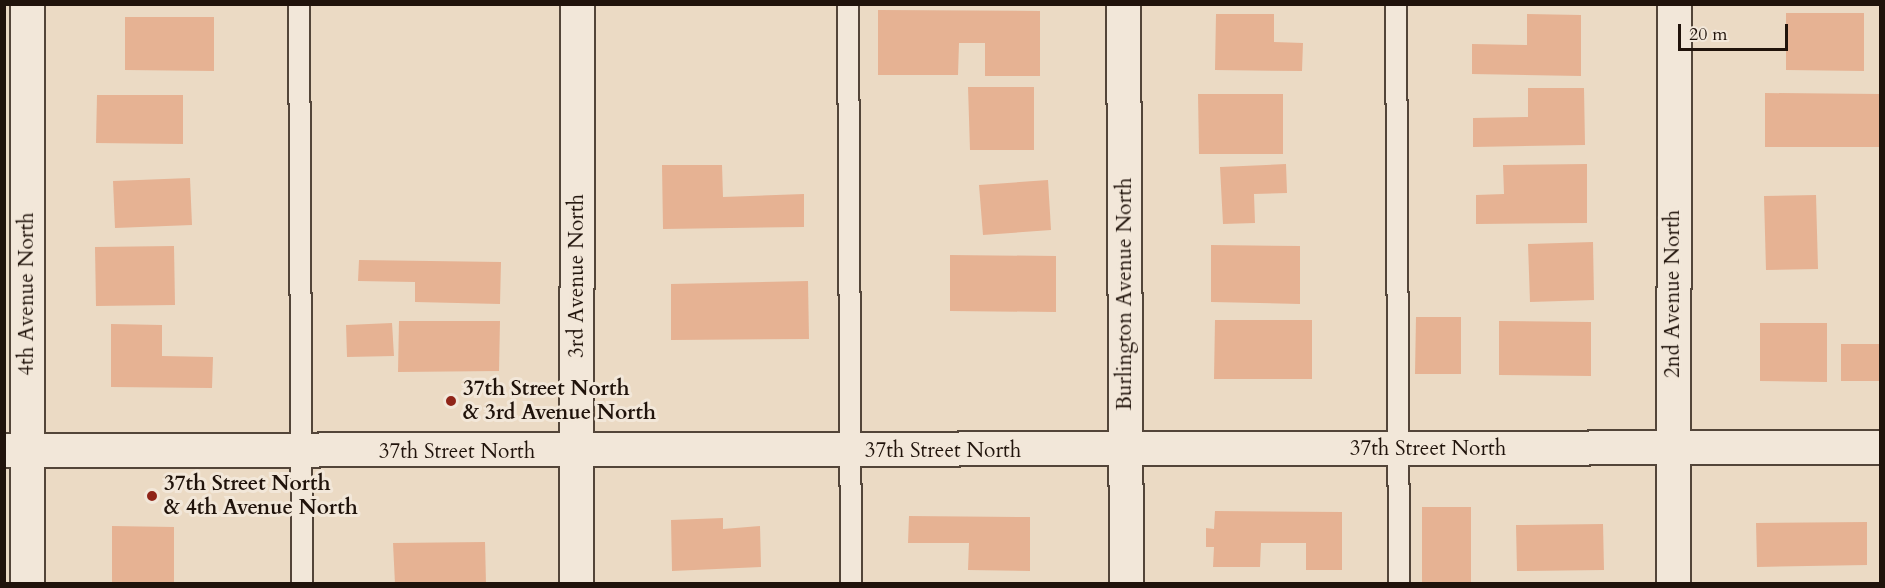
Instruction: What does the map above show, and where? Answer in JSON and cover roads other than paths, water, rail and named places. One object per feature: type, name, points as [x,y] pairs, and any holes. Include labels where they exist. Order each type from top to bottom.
[{"type":"street","name":"4th Avenue North","points":[[27,4],[15,450],[27,584]]},
{"type":"street","name":"3rd Avenue North","points":[[576,584],[577,4]]},
{"type":"street","name":"Burlington Avenue North","points":[[1123,4],[1126,584]]},
{"type":"street","name":"2nd Avenue North","points":[[1673,584],[1674,4]]},
{"type":"street","name":"37th Street North","points":[[15,450],[850,452],[1881,447]]},
{"type":"lane","points":[[299,4],[302,584]]},
{"type":"lane","points":[[848,4],[851,584]]},
{"type":"lane","points":[[1396,4],[1399,584]]},
{"type":"place","name":"37th Street North & 3rd Avenue North","points":[[451,401]]},
{"type":"place","name":"37th Street North & 4th Avenue North","points":[[152,496]]}]
